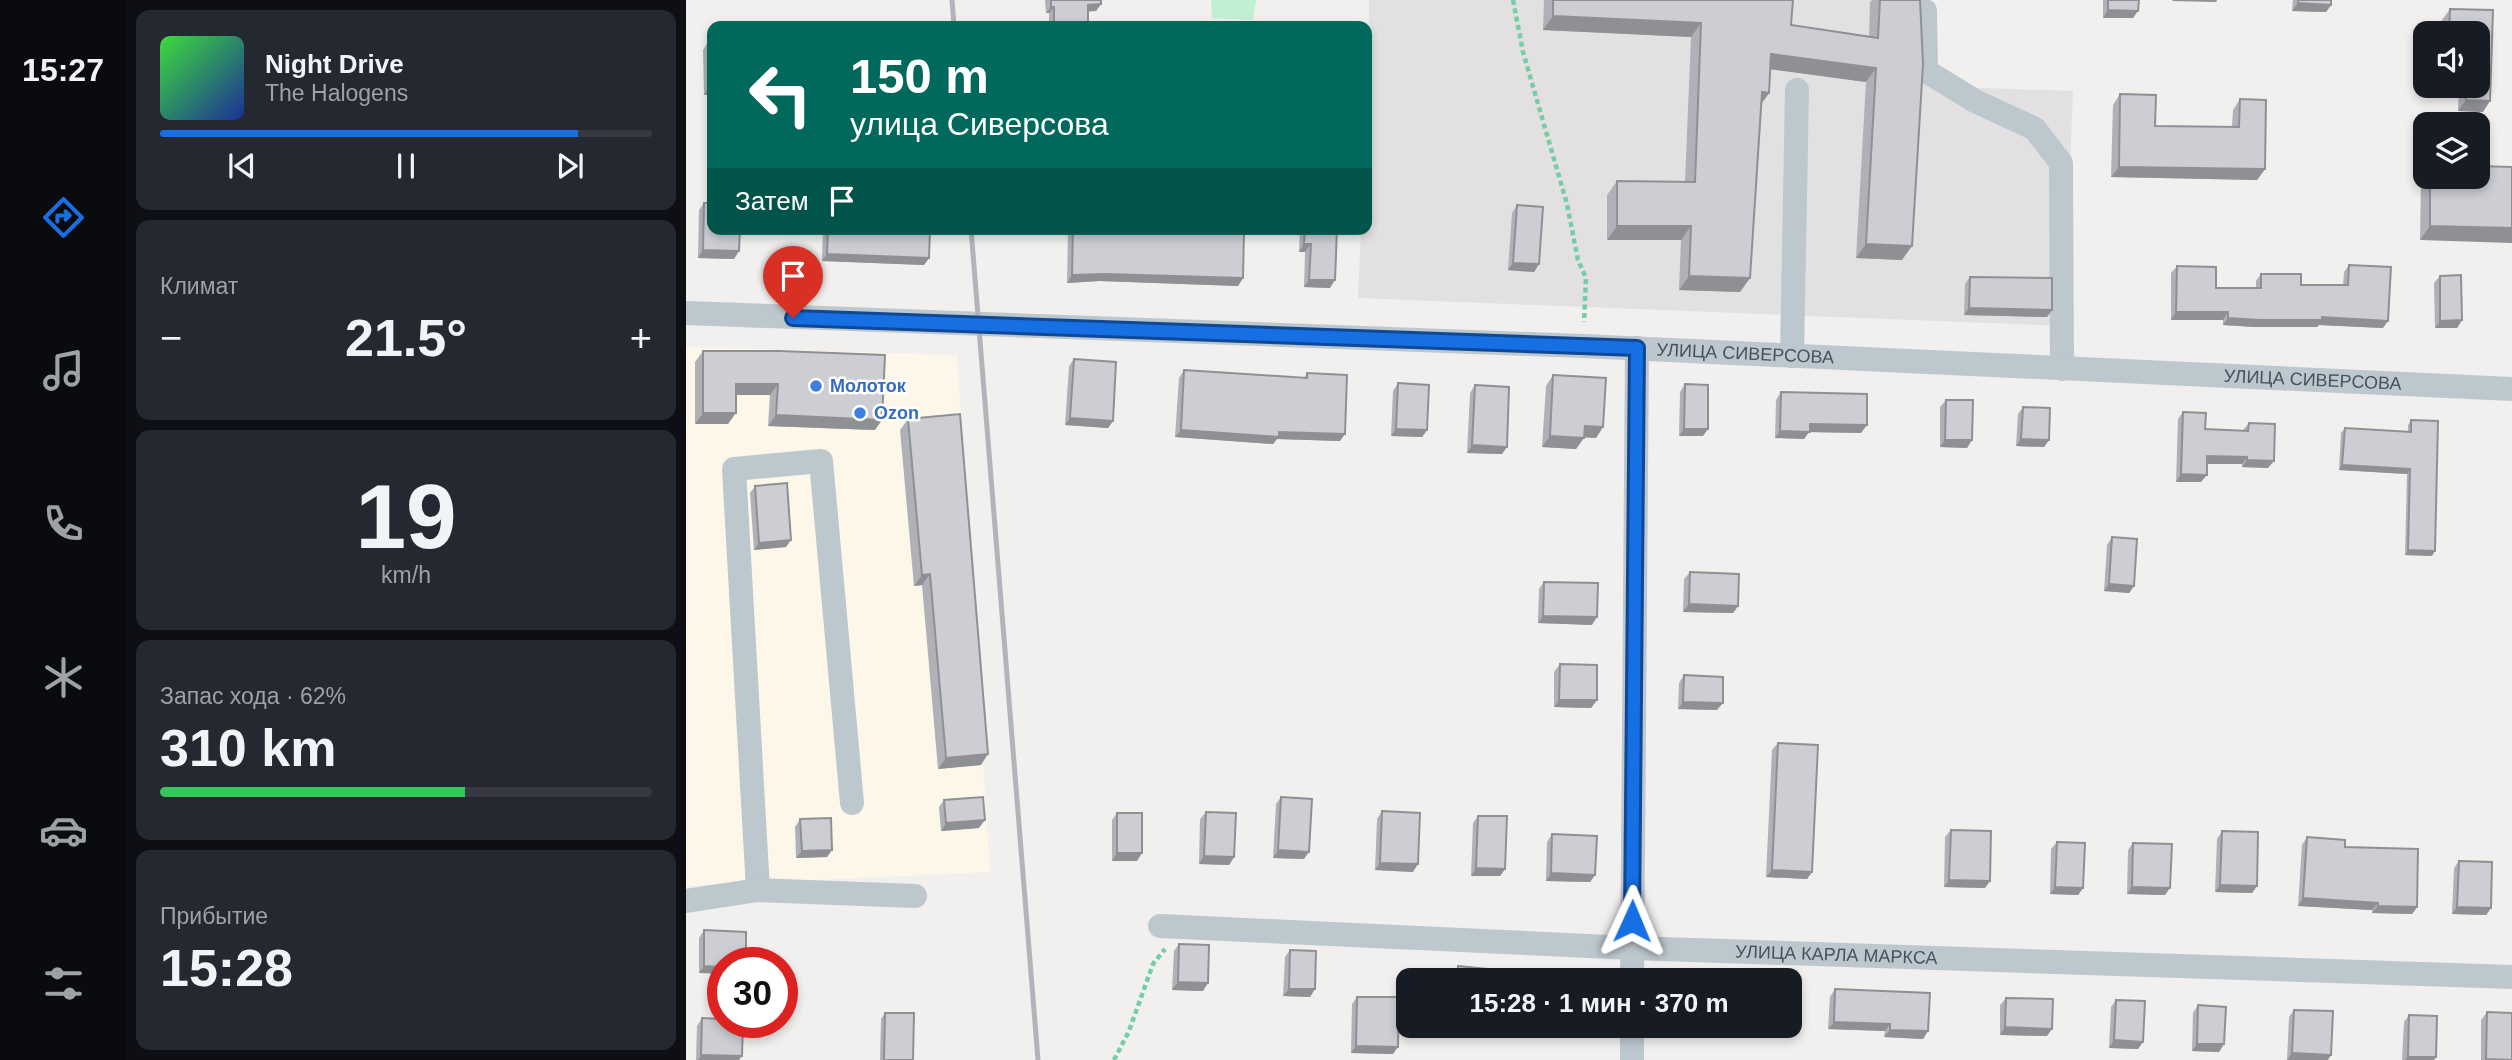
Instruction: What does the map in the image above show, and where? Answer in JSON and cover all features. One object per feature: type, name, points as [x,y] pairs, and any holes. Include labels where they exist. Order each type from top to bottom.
[{"type":"street","points":[[1925,11],[1926,71],[1975,101],[2035,129],[2061,163],[2062,369]]},
{"type":"street","points":[[1792,356],[1797,90]]},
{"type":"street","name":"УЛИЦА СИВЕРСОВА","points":[[686,313],[1637,348],[2512,389]]},
{"type":"street","points":[[1632,968],[1637,348]]},
{"type":"street","points":[[758,890],[734,469],[821,461],[852,803]]},
{"type":"street","points":[[686,901],[758,890],[915,896]]},
{"type":"street","name":"УЛИЦА КАРЛА МАРКСА","points":[[1172,926],[1632,948],[2512,977]]},
{"type":"street","points":[[1632,1038],[1632,1060]]},
{"type":"path","points":[[1513,0],[1523,52],[1567,204],[1578,260],[1586,278],[1583,346]]},
{"type":"path","points":[[1114,1060],[1129,1031],[1153,964],[1172,926]]},
{"type":"shaded area","points":[[1369,0],[1929,0],[1930,86],[2073,91],[2064,326],[1358,298],[1361,235],[1372,235],[1372,21],[1369,21]]},
{"type":"shaded area","points":[[686,347],[957,355],[990,872],[686,886]]},
{"type":"green space","points":[[1211,0],[1256,0],[1253,20],[1212,18]]},
{"type":"building","points":[[1051,0],[1101,0],[1101,4],[1088,5],[1088,21],[1054,21],[1054,7],[1051,7]]},
{"type":"building","points":[[1553,0],[1793,0],[1791,25],[1878,38],[1880,0],[1920,0],[1923,64],[1912,246],[1866,244],[1876,68],[1771,54],[1769,93],[1762,92],[1750,278],[1689,276],[1691,226],[1617,226],[1617,181],[1695,182],[1701,23],[1553,16]]},
{"type":"building","points":[[2108,0],[2139,0],[2138,11],[2108,10]]},
{"type":"building","points":[[2298,0],[2331,0],[2331,5],[2298,3]]},
{"type":"building","points":[[2450,9],[2493,10],[2490,101],[2466,98],[2490,98],[2490,21],[2450,21]]},
{"type":"building","points":[[2120,94],[2156,95],[2155,126],[2239,127],[2240,99],[2266,100],[2265,169],[2119,167]]},
{"type":"building","points":[[2490,166],[2512,167],[2512,228],[2430,226],[2430,189],[2490,189]]},
{"type":"building","points":[[704,203],[707,203],[707,235],[740,235],[739,251],[703,250]]},
{"type":"building","points":[[1517,205],[1543,207],[1539,264],[1513,263]]},
{"type":"building","points":[[828,235],[930,235],[929,258],[827,254]]},
{"type":"building","points":[[1073,235],[1244,235],[1243,278],[1072,275]]},
{"type":"building","points":[[1305,235],[1337,235],[1335,280],[1309,280],[1311,244],[1304,244]]},
{"type":"building","points":[[2349,265],[2391,267],[2388,321],[2322,317],[2322,320],[2260,320],[2228,318],[2228,312],[2176,312],[2177,266],[2216,267],[2216,288],[2261,288],[2261,274],[2301,274],[2301,285],[2348,285]]},
{"type":"building","points":[[2461,275],[2462,320],[2440,321],[2440,276]]},
{"type":"building","points":[[1970,277],[2052,278],[2052,310],[1969,308]]},
{"type":"building","points":[[703,351],[885,355],[882,420],[776,415],[778,384],[736,384],[736,413],[703,413]]},
{"type":"building","points":[[1074,359],[1116,362],[1113,421],[1070,418]]},
{"type":"building","points":[[1184,370],[1307,378],[1307,373],[1347,375],[1345,434],[1279,432],[1279,437],[1181,430]]},
{"type":"building","points":[[1553,375],[1606,378],[1603,427],[1585,426],[1584,438],[1550,436]]},
{"type":"building","points":[[1398,383],[1429,385],[1427,430],[1396,429]]},
{"type":"building","points":[[1685,384],[1708,385],[1708,429],[1684,429]]},
{"type":"building","points":[[1475,385],[1509,387],[1507,447],[1472,445]]},
{"type":"building","points":[[1781,392],[1867,394],[1867,425],[1810,424],[1810,432],[1780,431]]},
{"type":"building","points":[[1946,400],[1973,400],[1972,440],[1945,440]]},
{"type":"building","points":[[2023,407],[2050,408],[2049,440],[2021,439]]},
{"type":"building","points":[[2183,412],[2206,413],[2205,429],[2248,431],[2249,423],[2275,424],[2274,461],[2207,456],[2207,475],[2181,474]]},
{"type":"building","points":[[960,414],[988,754],[946,758],[930,574],[922,575],[908,419]]},
{"type":"building","points":[[2411,420],[2438,421],[2435,551],[2408,550],[2410,469],[2342,465],[2345,428],[2411,432]]},
{"type":"building","points":[[787,483],[791,540],[759,543],[755,486]]},
{"type":"building","points":[[2112,537],[2137,539],[2134,586],[2109,584]]},
{"type":"building","points":[[1690,572],[1739,574],[1738,606],[1689,604]]},
{"type":"building","points":[[1544,582],[1598,583],[1597,617],[1543,616]]},
{"type":"building","points":[[1560,664],[1597,665],[1597,700],[1559,700]]},
{"type":"building","points":[[1684,675],[1723,677],[1723,703],[1683,702]]},
{"type":"building","points":[[1778,743],[1818,745],[1812,872],[1772,870]]},
{"type":"building","points":[[983,797],[985,820],[946,823],[944,800]]},
{"type":"building","points":[[1281,797],[1312,799],[1309,852],[1278,850]]},
{"type":"building","points":[[1382,811],[1420,813],[1418,864],[1380,863]]},
{"type":"building","points":[[1206,812],[1236,813],[1234,857],[1204,856]]},
{"type":"building","points":[[1117,813],[1142,813],[1142,853],[1117,853]]},
{"type":"building","points":[[1478,816],[1507,816],[1505,869],[1476,868]]},
{"type":"building","points":[[831,818],[832,850],[802,851],[800,819]]},
{"type":"building","points":[[1951,830],[1991,831],[1990,881],[1949,880]]},
{"type":"building","points":[[2222,831],[2258,832],[2257,886],[2220,885]]},
{"type":"building","points":[[1552,834],[1597,836],[1595,875],[1551,873]]},
{"type":"building","points":[[2307,837],[2345,840],[2345,847],[2418,849],[2417,907],[2303,898]]},
{"type":"building","points":[[2057,842],[2085,843],[2083,888],[2055,887]]},
{"type":"building","points":[[2133,843],[2172,844],[2170,888],[2132,887]]},
{"type":"building","points":[[2459,861],[2492,862],[2491,908],[2457,907]]},
{"type":"building","points":[[704,930],[746,932],[746,947],[707,947],[707,966],[704,966]]},
{"type":"building","points":[[1179,944],[1209,945],[1208,983],[1178,982]]},
{"type":"building","points":[[1290,950],[1316,951],[1315,989],[1289,989]]},
{"type":"building","points":[[1835,989],[1930,993],[1928,1031],[1890,1030],[1890,1024],[1834,1022]]},
{"type":"building","points":[[1357,997],[1396,997],[1398,1047],[1356,1046]]},
{"type":"building","points":[[2006,998],[2053,999],[2052,1029],[2005,1027]]},
{"type":"building","points":[[2116,1000],[2145,1001],[2143,1042],[2114,1040]]},
{"type":"building","points":[[2198,1005],[2226,1007],[2224,1044],[2197,1044]]},
{"type":"building","points":[[2294,1010],[2333,1011],[2331,1055],[2292,1053]]},
{"type":"building","points":[[2487,1012],[2512,1013],[2512,1060],[2486,1059]]},
{"type":"building","points":[[885,1013],[914,1013],[913,1060],[884,1060]]},
{"type":"building","points":[[2409,1015],[2437,1016],[2436,1057],[2408,1057]]},
{"type":"building","points":[[702,1018],[707,1018],[707,1038],[743,1038],[742,1056],[701,1055]]},
{"type":"railway","points":[[952,0],[954,21]]},
{"type":"railway","points":[[971,235],[1038,1060]]},
{"type":"place","name":"Молоток","points":[[816,386]]},
{"type":"place","name":"Ozon","points":[[860,413]]},
{"type":"route","points":[[793,318],[1637,348],[1632,921]]}]
